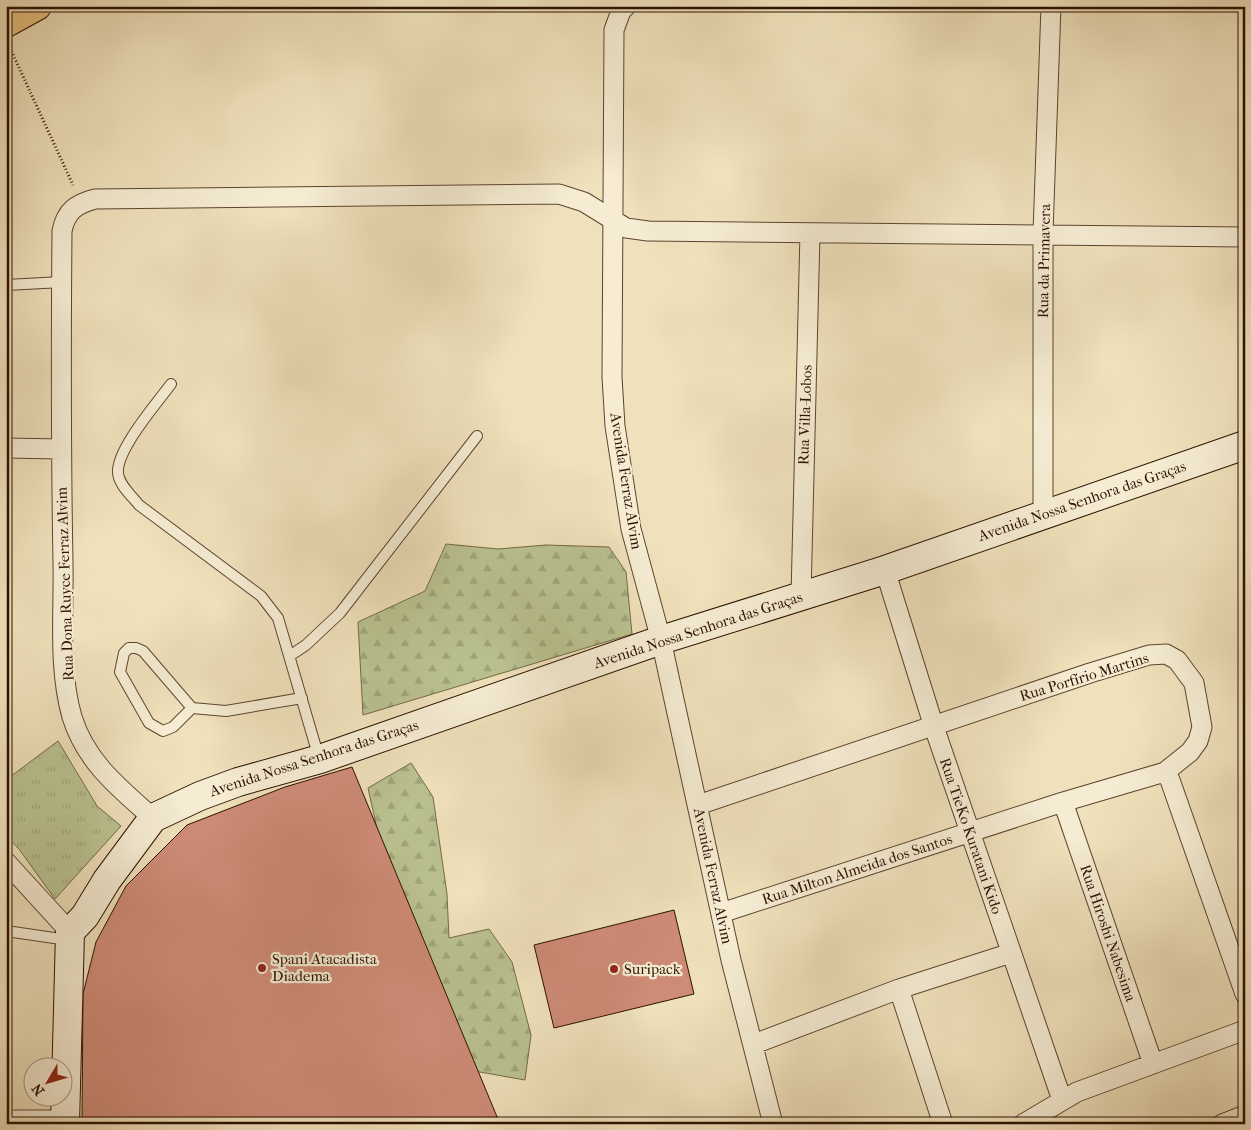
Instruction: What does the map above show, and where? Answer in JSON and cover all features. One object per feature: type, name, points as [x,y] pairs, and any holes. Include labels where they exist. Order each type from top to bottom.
[{"type":"highway","points":[[6,22],[37,6]]},
{"type":"main road","name":"Avenida Nossa Senhora das Graças","points":[[153,818],[200,796],[238,782],[320,759],[661,640],[885,570],[1245,445]]},
{"type":"main road","points":[[65,1122],[69,936],[85,916],[107,880],[153,818]]},
{"type":"street","name":"Avenida Ferraz Alvim","points":[[626,6],[621,11],[614,30],[612,377],[615,426],[631,529],[661,640],[721,913],[773,1124]]},
{"type":"street","name":"Rua da Primavera","points":[[1043,515],[1043,234],[1051,6]]},
{"type":"street","name":"Rua Dona Ruyce Ferraz Alvim","points":[[153,818],[118,787],[90,757],[72,717],[65,672],[61,449],[64,218],[80,202],[95,199],[559,194],[584,202],[613,220]]},
{"type":"street","points":[[613,220],[626,228],[648,231],[1245,237]]},
{"type":"street","name":"Rua Villa-Lobos","points":[[800,596],[810,234]]},
{"type":"street","points":[[6,448],[61,449]]},
{"type":"street","name":"Rua TieKo Kuratani Kido","points":[[885,570],[934,727],[1062,1100]]},
{"type":"street","name":"Rua Porfírio Martins","points":[[698,805],[1090,673],[1150,655],[1166,654],[1177,660],[1194,683],[1202,727],[1198,741],[1190,752],[1165,772]]},
{"type":"street","points":[[1165,772],[1170,780],[1245,994]]},
{"type":"street","name":"Rua Milton Almeida dos Santos","points":[[721,913],[1063,802],[1165,772]]},
{"type":"street","name":"Rua Hiroshi Nabesima","points":[[1063,802],[1153,1064]]},
{"type":"street","points":[[6,862],[69,936]]},
{"type":"street","points":[[754,1044],[899,989],[1011,953]]},
{"type":"street","points":[[899,989],[944,1124]]},
{"type":"street","points":[[1023,1124],[1062,1100],[1245,1030]]},
{"type":"street","points":[[1222,1124],[1245,1114]]},
{"type":"street","points":[[6,1120],[65,1122]]},
{"type":"lane","points":[[6,285],[62,282]]},
{"type":"lane","points":[[171,384],[124,449],[118,473],[125,489],[139,505],[261,596],[278,618],[291,655],[320,759]]},
{"type":"lane","points":[[291,655],[306,646],[340,613],[477,436]]},
{"type":"lane","points":[[192,708],[173,727],[164,731],[149,723],[120,672],[124,654],[129,648],[143,651],[192,708],[226,711],[302,698]]},
{"type":"lane","points":[[6,931],[69,936]]},
{"type":"path","points":[[6,41],[64,164]]},
{"type":"green space","points":[[446,544],[498,549],[546,545],[609,547],[626,572],[632,634],[363,715],[358,622],[425,591]]},
{"type":"green space","points":[[58,741],[97,806],[121,826],[55,899],[19,849],[6,836],[6,780]]},
{"type":"green space","points":[[411,763],[433,797],[447,894],[449,938],[489,929],[512,962],[531,1035],[525,1080],[429,1063],[368,788]]},
{"type":"building","name":"Spani Atacadista Diadema","points":[[352,767],[500,1124],[82,1124],[83,994],[96,942],[126,886],[187,825],[285,787]]},
{"type":"building","name":"Suripack","points":[[674,910],[694,994],[554,1028],[534,945]]},
{"type":"place","name":"Spani Atacadista Diadema","points":[[262,968]]},
{"type":"place","name":"Suripack","points":[[614,969]]}]
